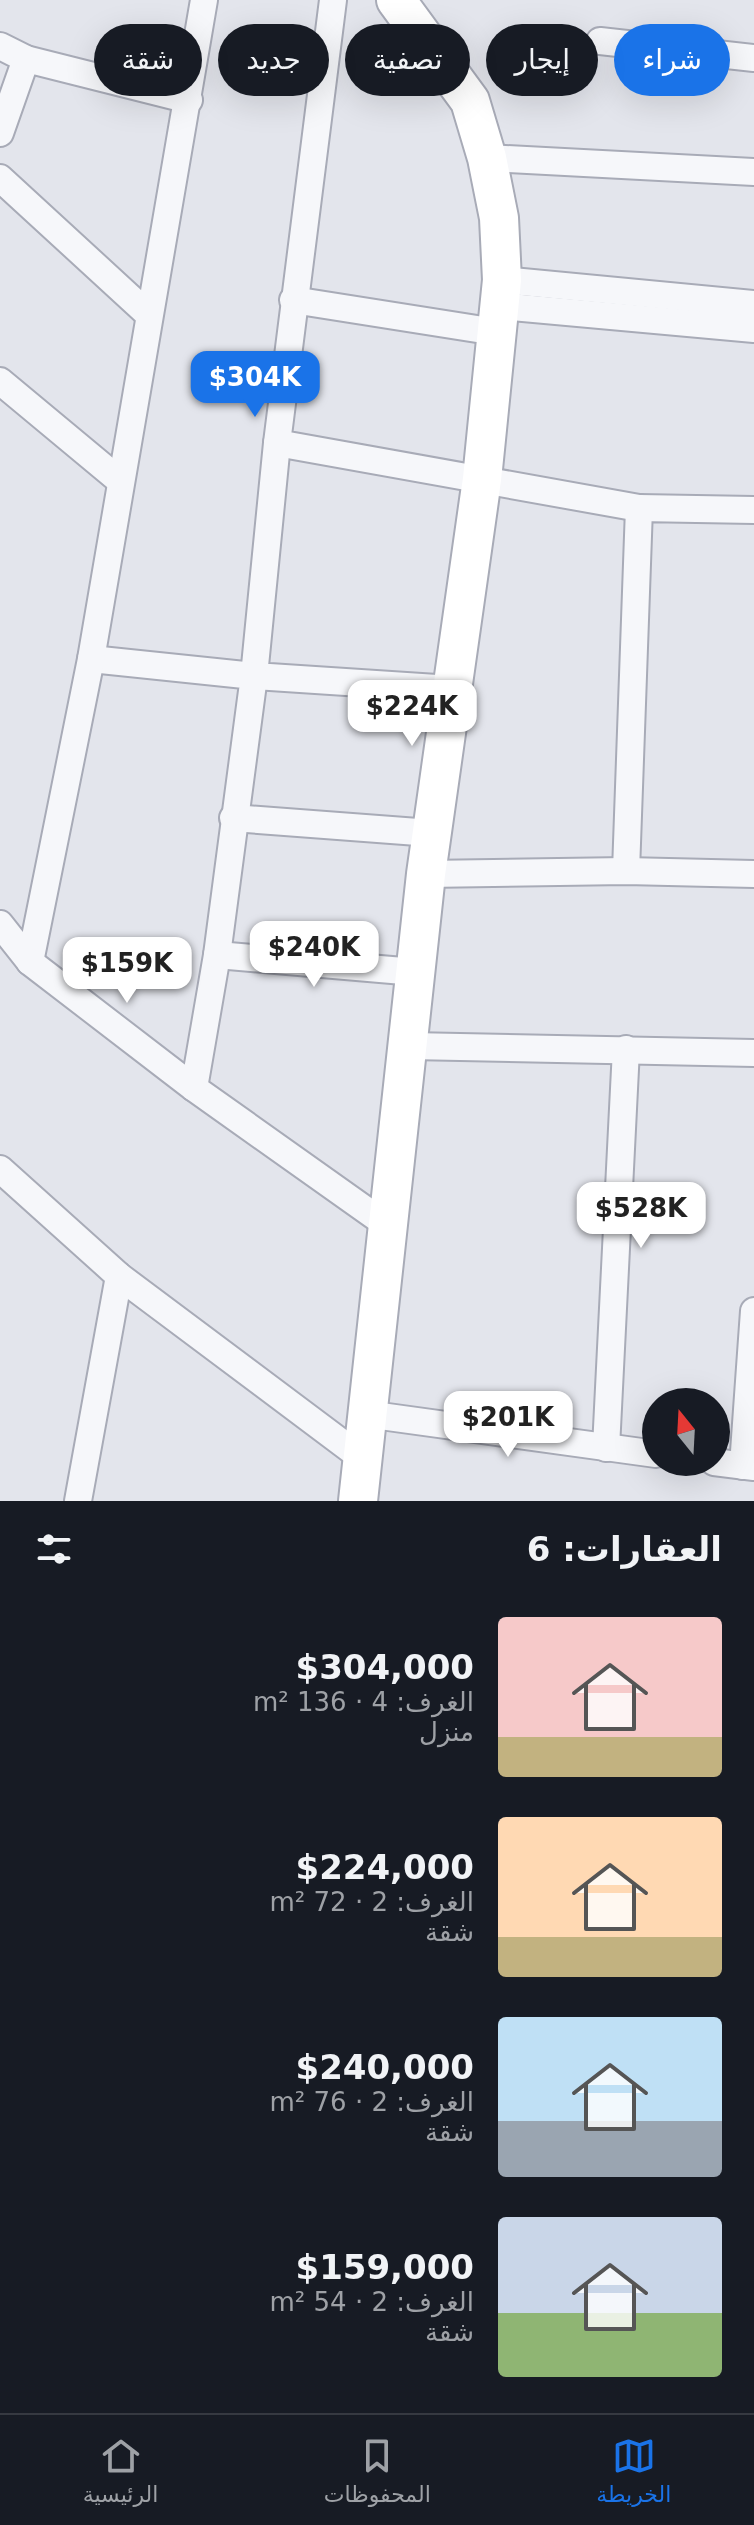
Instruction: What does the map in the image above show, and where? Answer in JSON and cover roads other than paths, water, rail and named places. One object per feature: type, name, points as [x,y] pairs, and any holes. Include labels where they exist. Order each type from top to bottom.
[{"type":"street","points":[[30,962],[91,659],[119,480],[189,100],[204,0]]},
{"type":"street","points":[[194,1088],[217,955],[254,676],[293,300],[333,0]]},
{"type":"street","points":[[358,1501],[387,1225],[410,1046],[426,874],[482,479],[499,306],[499,218],[487,158],[470,101],[396,0]]},
{"type":"street","points":[[600,41],[754,58]]},
{"type":"street","points":[[0,46],[26,59],[189,100]]},
{"type":"street","points":[[0,133],[26,59]]},
{"type":"street","points":[[487,158],[754,172]]},
{"type":"street","points":[[0,178],[149,315]]},
{"type":"street","points":[[293,300],[499,306],[754,304]]},
{"type":"street","points":[[499,306],[754,329]]},
{"type":"street","points":[[0,381],[119,480]]},
{"type":"street","points":[[277,443],[639,508],[754,510]]},
{"type":"street","points":[[626,871],[639,508]]},
{"type":"street","points":[[91,659],[254,676],[452,689]]},
{"type":"street","points":[[233,818],[431,833]]},
{"type":"street","points":[[426,874],[626,871],[754,874]]},
{"type":"street","points":[[0,924],[30,962],[194,1088],[387,1225]]},
{"type":"street","points":[[217,955],[415,972]]},
{"type":"street","points":[[410,1046],[754,1053]]},
{"type":"street","points":[[606,1448],[626,1049]]},
{"type":"street","points":[[0,1169],[119,1276],[362,1458]]},
{"type":"street","points":[[78,1501],[119,1276]]},
{"type":"street","points":[[748,1467],[754,1311]]},
{"type":"street","points":[[366,1414],[642,1452]]}]
